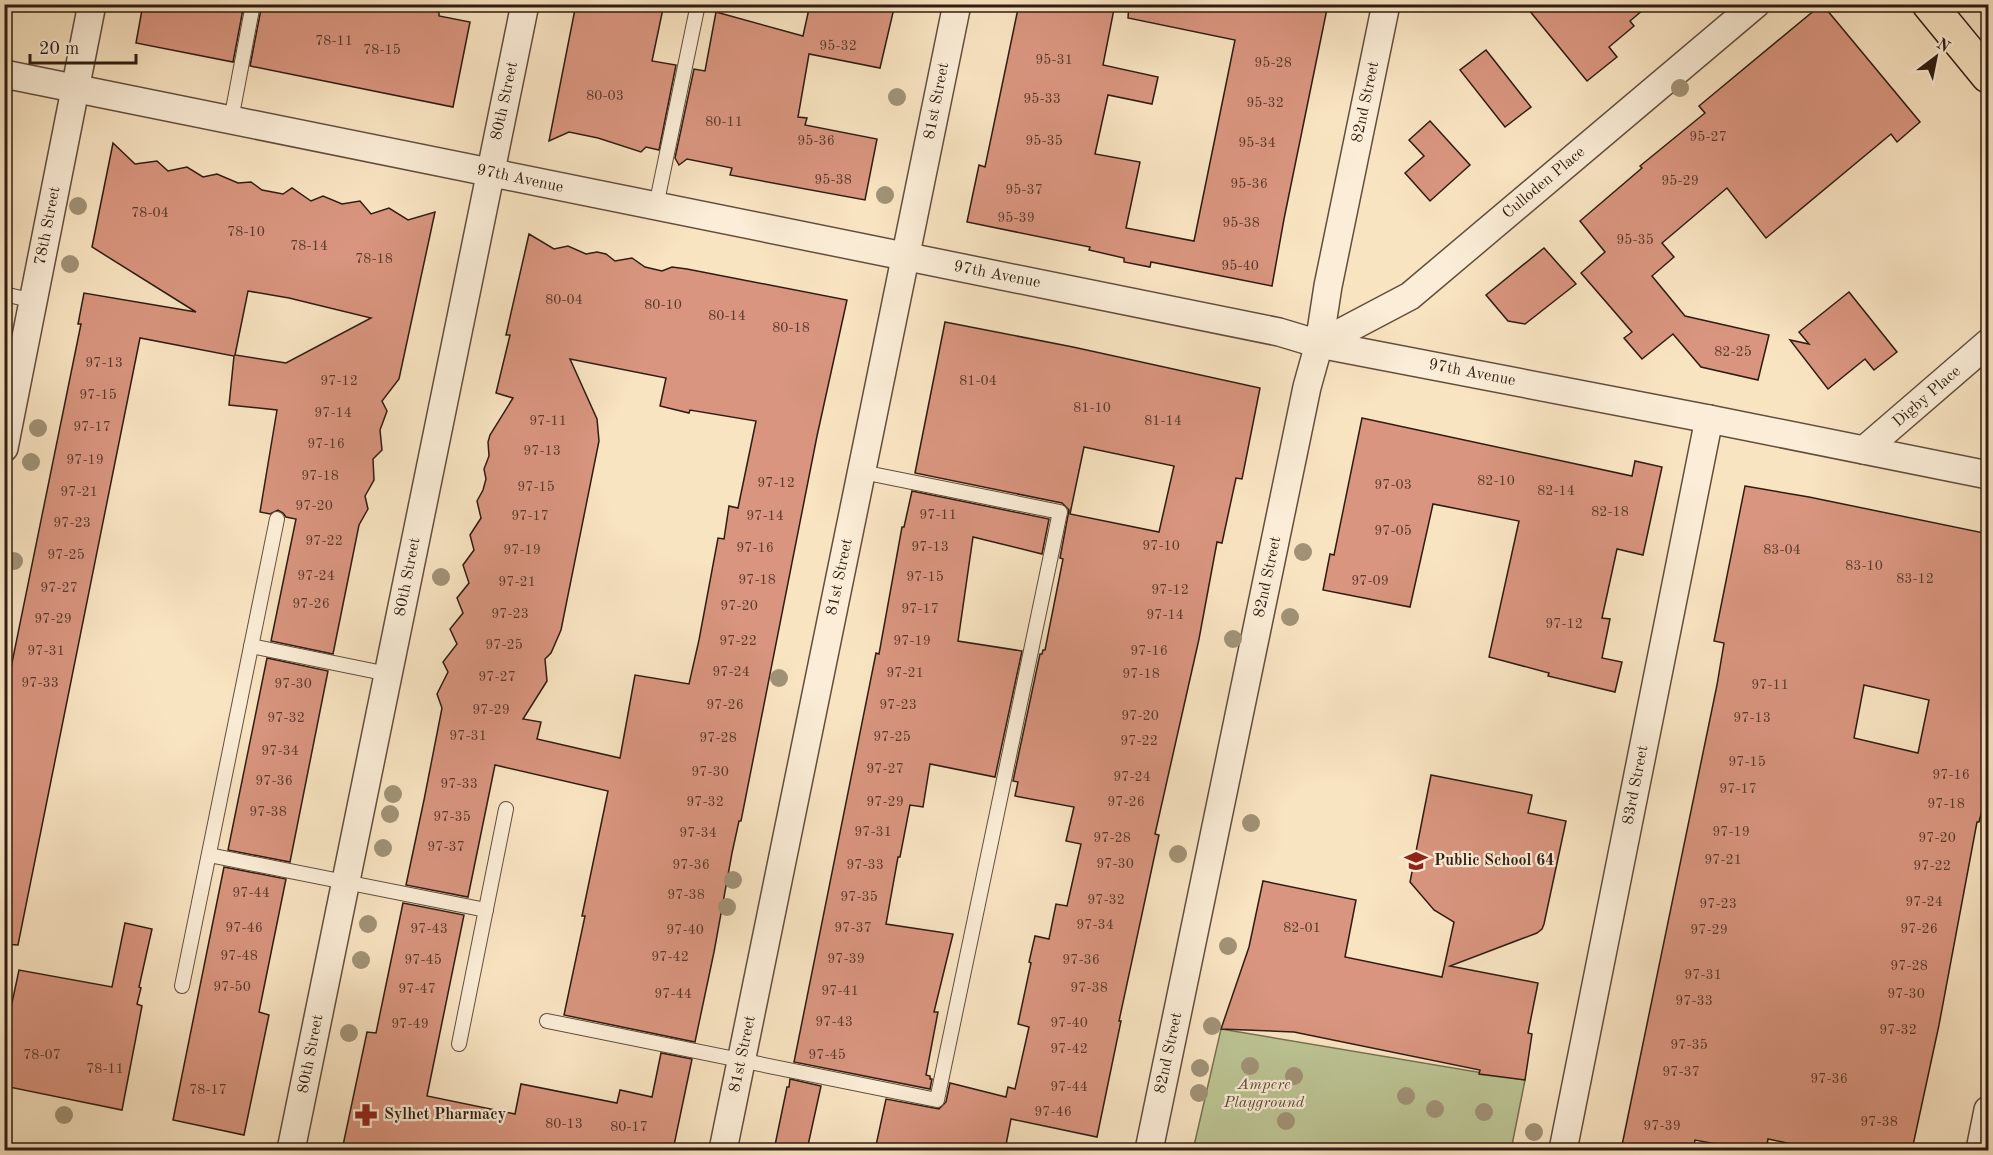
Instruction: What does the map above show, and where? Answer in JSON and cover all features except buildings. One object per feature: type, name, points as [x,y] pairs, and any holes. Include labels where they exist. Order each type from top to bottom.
[{"type":"main road","points":[[1929,4],[1989,76]]},
{"type":"street","name":"78th Street","points":[[4,448],[92,4]]},
{"type":"street","name":"80th Street","points":[[291,1150],[525,4]]},
{"type":"street","name":"81st Street","points":[[723,1150],[957,4]]},
{"type":"street","name":"82nd Street","points":[[1149,1150],[1309,379],[1319,344],[1328,286],[1386,4]]},
{"type":"street","name":"Culloden Place","points":[[1319,344],[1410,296],[1756,4]]},
{"type":"street","name":"97th Avenue","points":[[4,74],[1279,332],[1319,344],[1989,475]]},
{"type":"street","name":"Digby Place","points":[[1864,450],[1989,343]]},
{"type":"street","name":"83rd Street","points":[[1563,1150],[1709,419]]},
{"type":"street","points":[[1980,1150],[1989,1110]]},
{"type":"lane","points":[[231,120],[253,4]]},
{"type":"lane","points":[[656,206],[698,4]]},
{"type":"lane","points":[[4,294],[34,301]]},
{"type":"lane","points":[[547,1021],[937,1100],[1060,512],[862,472]]},
{"type":"lane","points":[[182,986],[277,519]]},
{"type":"lane","points":[[252,646],[388,674]]},
{"type":"lane","points":[[459,1044],[506,809]]},
{"type":"lane","points":[[209,855],[486,910]]},
{"type":"green space","name":"Ampere Playground","points":[[1221,1029],[1525,1080],[1511,1150],[1193,1150]]},
{"type":"place","name":"Public School 64","points":[[1416,861]]},
{"type":"place","name":"Sylhet Pharmacy","points":[[366,1115]]}]
